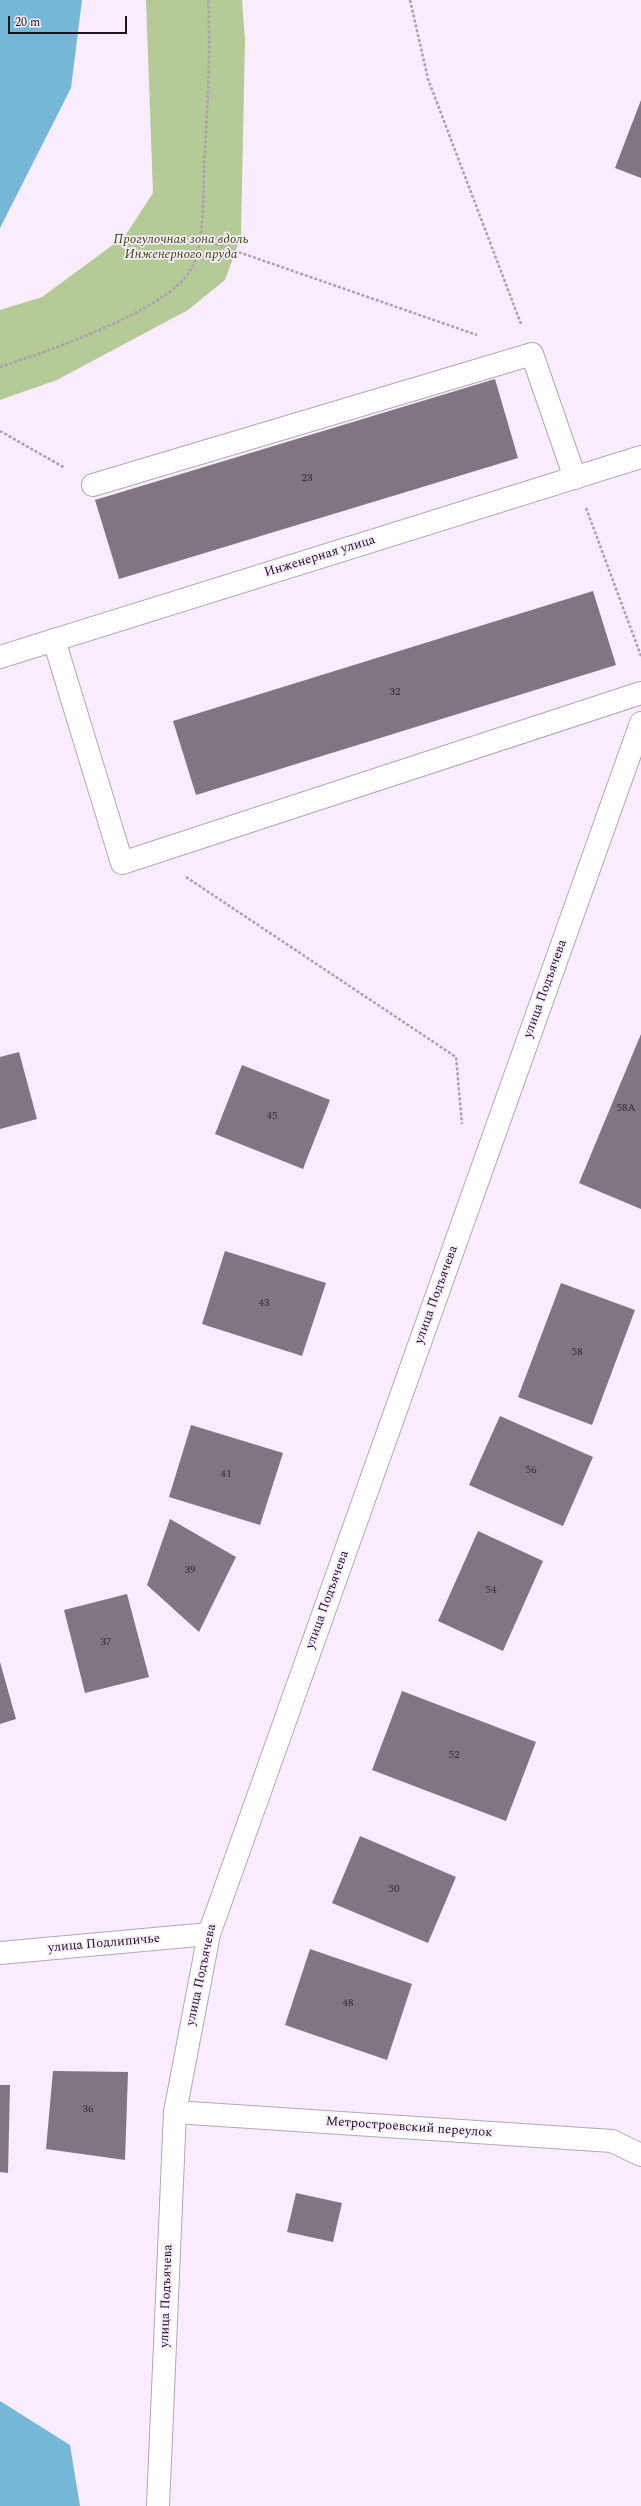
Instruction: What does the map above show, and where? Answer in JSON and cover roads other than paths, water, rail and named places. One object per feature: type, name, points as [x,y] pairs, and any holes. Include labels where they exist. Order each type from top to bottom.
[{"type":"street","points":[[93,485],[532,354],[575,478]]},
{"type":"street","name":"Инженерная улица","points":[[0,657],[641,457]]},
{"type":"street","points":[[54,640],[122,864],[641,693]]},
{"type":"street","name":"улица Подъячева","points":[[158,2506],[175,2112],[209,1934],[641,723]]},
{"type":"street","name":"улица Подлипичье","points":[[0,1954],[209,1934]]},
{"type":"street","name":"Метростроевский переулок","points":[[175,2112],[612,2141],[641,2155]]},
{"type":"water","points":[[0,0],[82,0],[71,88],[0,228]]},
{"type":"water","points":[[0,2401],[70,2445],[80,2506],[0,2506]]},
{"type":"park label","name":"Прогулочная зона вдоль Инженерного пруда","points":[[181,248]]}]
